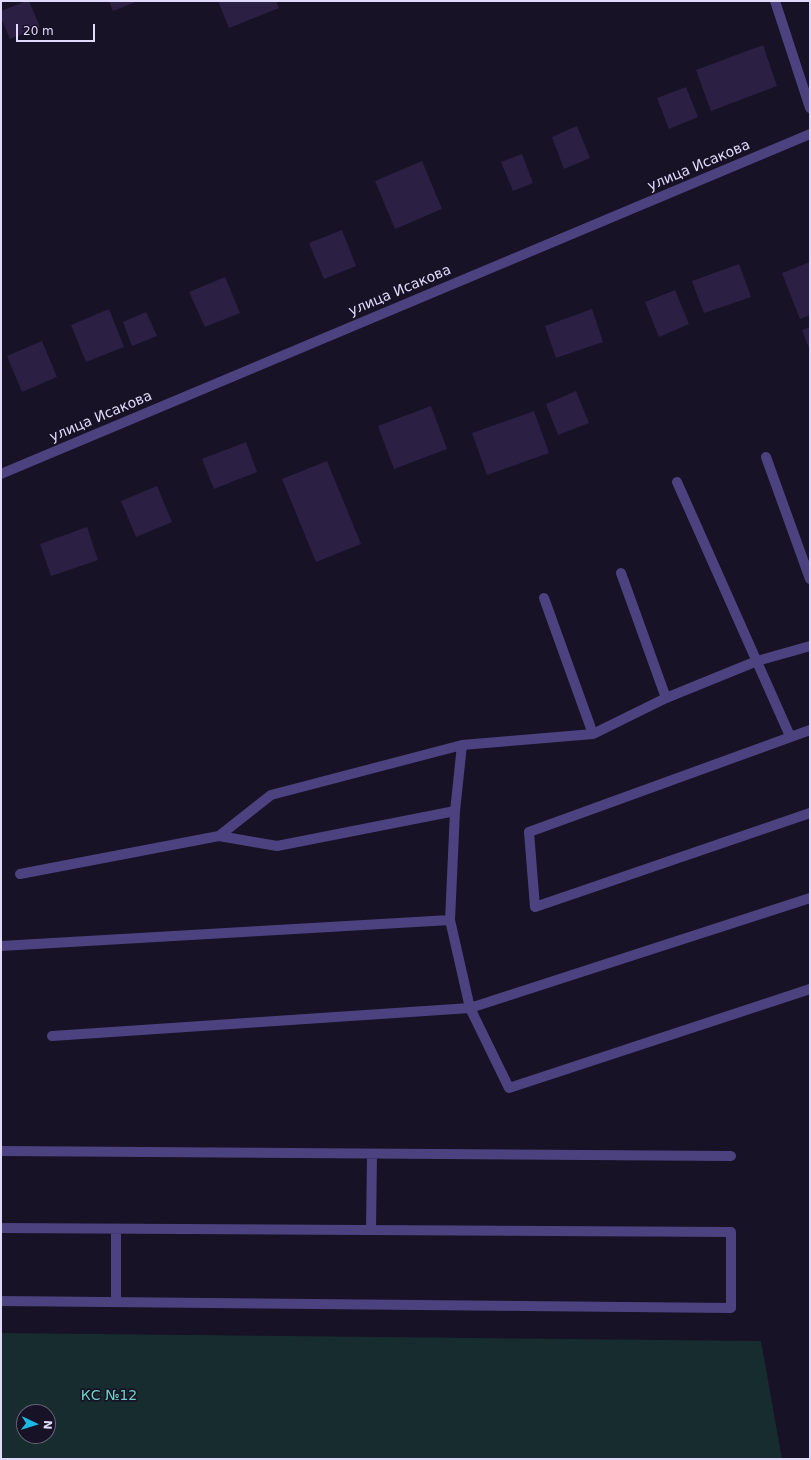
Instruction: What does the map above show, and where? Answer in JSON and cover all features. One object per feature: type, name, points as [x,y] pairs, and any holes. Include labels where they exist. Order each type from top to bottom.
[{"type":"street","points":[[775,1],[810,108]]},
{"type":"street","name":"улица Исакова","points":[[1,474],[810,134]]},
{"type":"street","points":[[766,457],[810,579]]},
{"type":"street","points":[[677,482],[790,736]]},
{"type":"street","points":[[621,574],[666,698]]},
{"type":"street","points":[[544,598],[593,734]]},
{"type":"street","points":[[219,836],[271,795],[462,744],[593,734],[666,698],[757,661],[810,646]]},
{"type":"street","points":[[810,730],[529,832],[535,907],[810,814]]},
{"type":"street","points":[[462,744],[455,811],[450,920],[470,1008],[509,1088],[810,989]]},
{"type":"street","points":[[20,874],[219,836],[277,846],[455,811]]},
{"type":"street","points":[[52,1036],[470,1008],[810,898]]},
{"type":"street","points":[[1,946],[450,920]]},
{"type":"street","points":[[1,1151],[730,1156]]},
{"type":"street","points":[[371,1230],[372,1154]]},
{"type":"street","points":[[1,1228],[731,1232],[731,1308],[1,1301]]},
{"type":"street","points":[[116,1229],[116,1302]]},
{"type":"green space","name":"КС №12","points":[[1,1333],[761,1341],[782,1459],[1,1459]]},
{"type":"building","points":[[29,1],[40,27],[10,39],[1,18],[1,11]]},
{"type":"building","points":[[109,1],[138,1],[113,11]]},
{"type":"building","points":[[218,1],[276,1],[279,8],[229,28]]},
{"type":"building","points":[[763,45],[777,86],[711,111],[696,70]]},
{"type":"building","points":[[686,87],[698,117],[669,129],[657,98]]},
{"type":"building","points":[[577,126],[590,158],[564,169],[552,137]]},
{"type":"building","points":[[522,154],[533,183],[513,191],[501,162]]},
{"type":"building","points":[[422,161],[442,209],[395,229],[375,181]]},
{"type":"building","points":[[342,230],[356,266],[324,279],[309,243]]},
{"type":"building","points":[[810,262],[810,315],[800,319],[782,273]]},
{"type":"building","points":[[739,264],[751,297],[704,313],[692,281]]},
{"type":"building","points":[[225,277],[240,313],[205,327],[189,292]]},
{"type":"building","points":[[675,290],[689,324],[659,337],[645,302]]},
{"type":"building","points":[[109,309],[124,347],[86,362],[71,325]]},
{"type":"building","points":[[592,309],[603,342],[556,358],[545,326]]},
{"type":"building","points":[[146,312],[157,336],[132,346],[123,322]]},
{"type":"building","points":[[810,327],[810,351],[802,330]]},
{"type":"building","points":[[42,341],[57,377],[22,392],[7,356]]},
{"type":"building","points":[[576,391],[589,423],[558,435],[546,404]]},
{"type":"building","points":[[431,406],[447,449],[394,469],[378,426]]},
{"type":"building","points":[[534,411],[549,453],[487,475],[472,433]]},
{"type":"building","points":[[246,442],[257,472],[214,489],[202,459]]},
{"type":"building","points":[[327,461],[361,544],[316,562],[282,479]]},
{"type":"building","points":[[157,486],[172,522],[136,537],[121,501]]},
{"type":"building","points":[[87,527],[98,560],[51,576],[40,544]]}]
